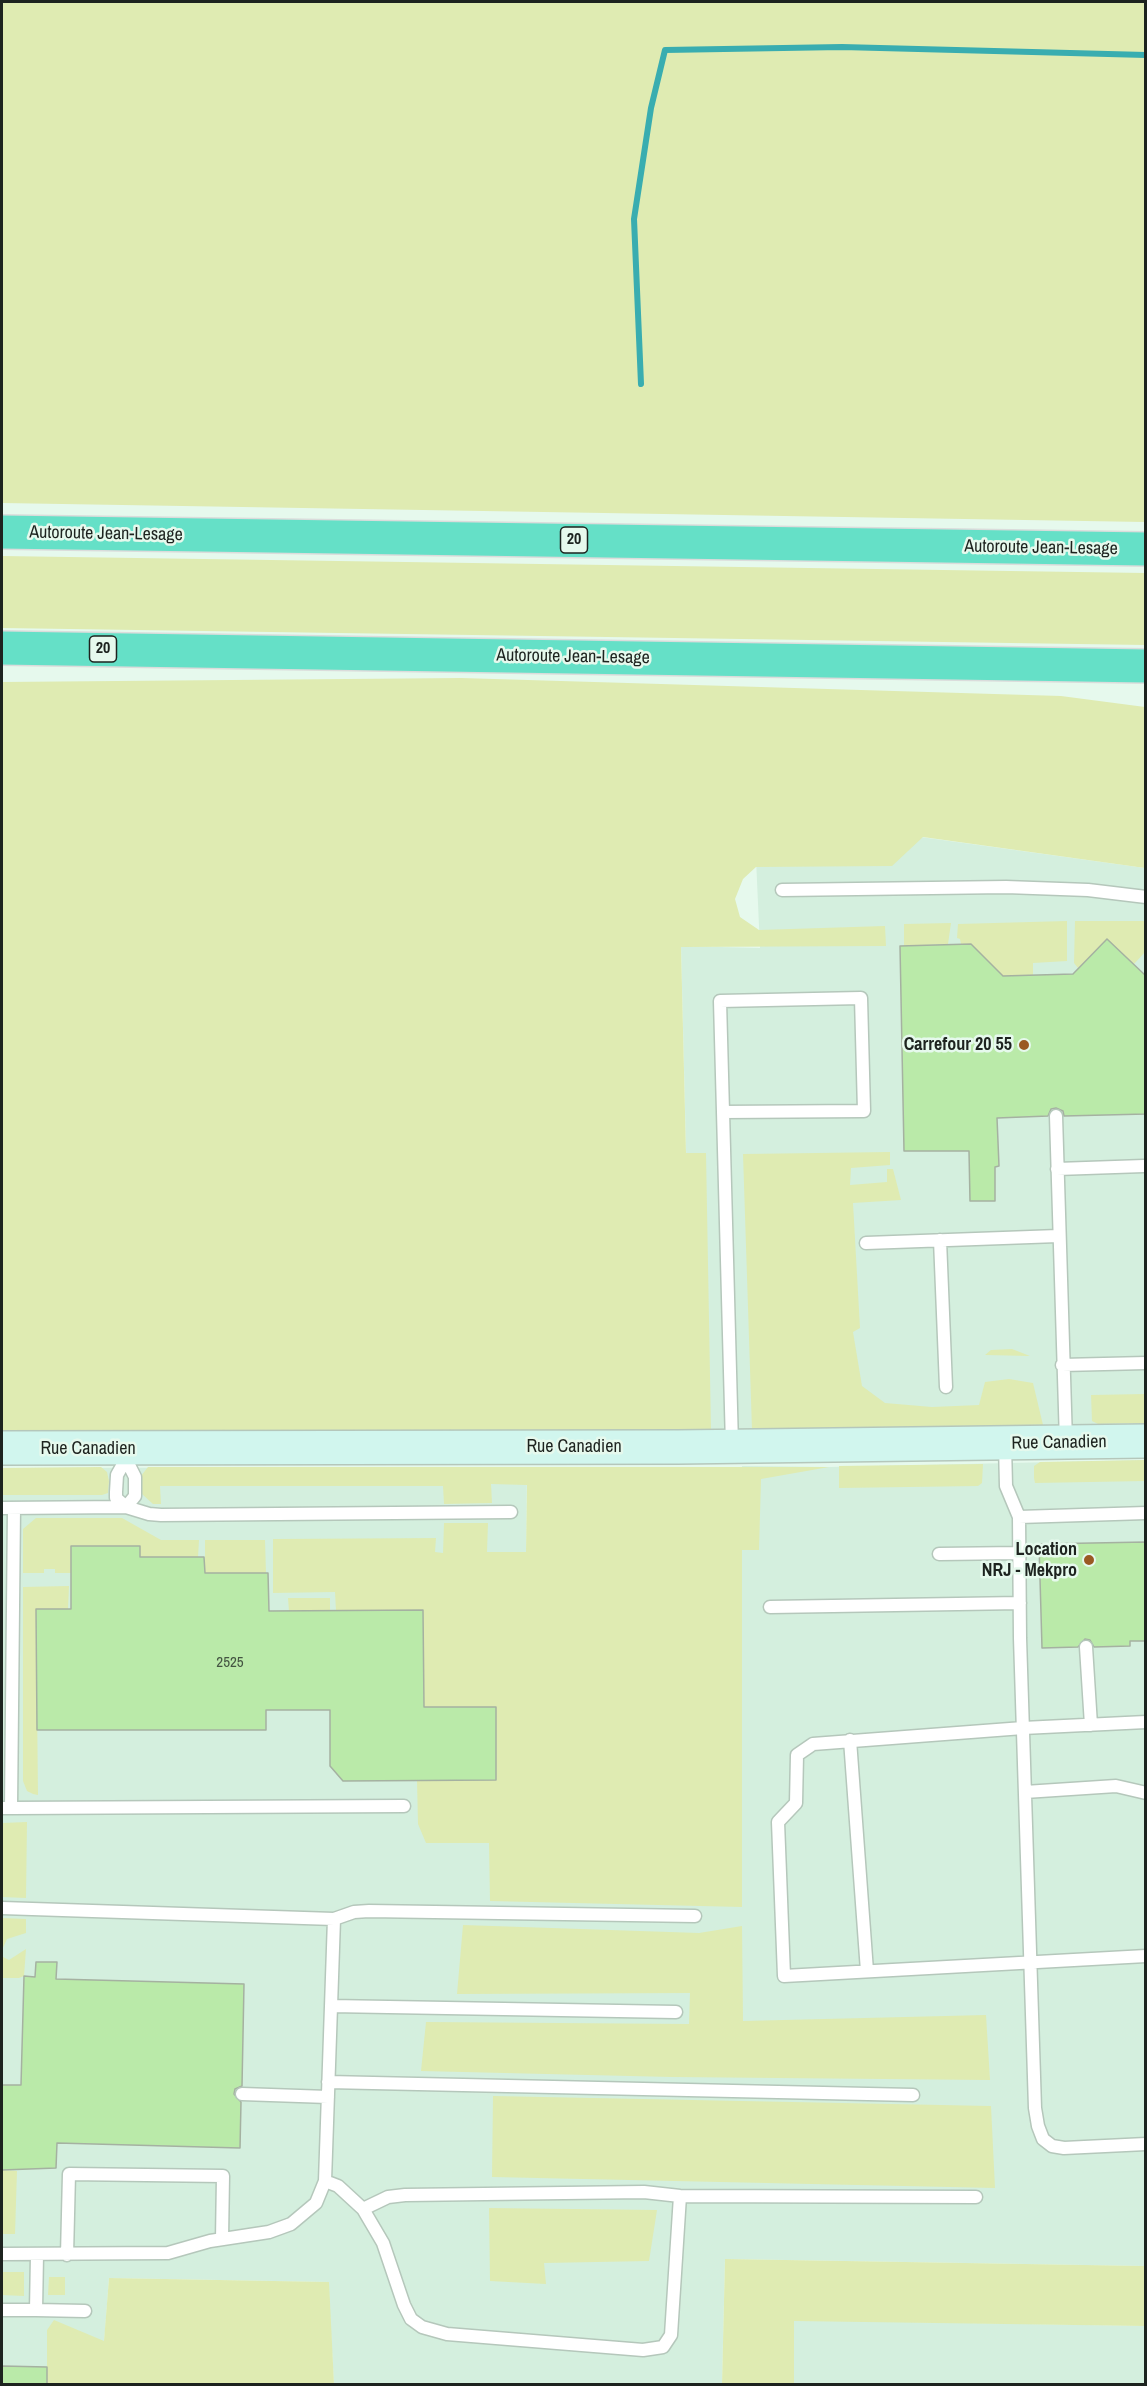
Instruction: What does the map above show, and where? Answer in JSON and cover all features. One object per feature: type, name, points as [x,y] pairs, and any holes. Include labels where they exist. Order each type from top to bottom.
[{"type":"highway","name":"Autoroute Jean-Lesage","points":[[2,532],[1146,549]]},
{"type":"highway","name":"Autoroute Jean-Lesage","points":[[2,648],[1146,666]]},
{"type":"highway","points":[[1111,666],[1146,676]]},
{"type":"street","name":"Rue Canadien","points":[[2,1448],[127,1454],[1146,1441]]},
{"type":"lane","points":[[782,890],[1006,887],[1088,890],[1146,897]]},
{"type":"lane","points":[[723,1112],[864,1111],[861,998],[720,1001],[732,1447]]},
{"type":"lane","points":[[1056,1116],[1066,1443]]},
{"type":"lane","points":[[1057,1169],[1144,1166]]},
{"type":"lane","points":[[866,1243],[1058,1236]]},
{"type":"lane","points":[[940,1240],[946,1387]]},
{"type":"lane","points":[[1062,1365],[1146,1364]]},
{"type":"lane","points":[[1005,1443],[1006,1486],[1019,1517],[1035,2108],[1043,2139],[1052,2146],[1064,2148],[1146,2144]]},
{"type":"lane","points":[[126,1507],[116,1498],[116,1492],[117,1475],[127,1454]]},
{"type":"lane","points":[[126,1507],[135,1496],[135,1477],[127,1454]]},
{"type":"lane","points":[[404,1806],[6,1808],[8,1508],[126,1507],[161,1515],[511,1512]]},
{"type":"lane","points":[[1019,1517],[1146,1513]]},
{"type":"lane","points":[[939,1554],[1019,1553]]},
{"type":"lane","points":[[771,1607],[1020,1602]]},
{"type":"lane","points":[[1086,1647],[1091,1725]]},
{"type":"lane","points":[[1146,1722],[1023,1728],[813,1744],[797,1755],[795,1761],[796,1803],[778,1822],[784,1976],[1146,1956]]},
{"type":"lane","points":[[850,1740],[867,1971]]},
{"type":"lane","points":[[1025,1792],[1116,1786],[1146,1793]]},
{"type":"lane","points":[[2,1908],[334,1919],[354,1912],[369,1911],[695,1916]]},
{"type":"lane","points":[[2,2254],[157,2254],[269,2232],[291,2224],[316,2203],[325,2181],[334,1919]]},
{"type":"lane","points":[[331,2006],[676,2012]]},
{"type":"lane","points":[[328,2082],[913,2095]]},
{"type":"lane","points":[[242,2094],[328,2097]]},
{"type":"lane","points":[[67,2255],[69,2174],[223,2176],[222,2240]]},
{"type":"lane","points":[[325,2181],[338,2186],[363,2209],[383,2243],[404,2305],[411,2319],[422,2327],[447,2334],[598,2348],[656,2350],[669,2342],[680,2196]]},
{"type":"lane","points":[[363,2209],[388,2198],[405,2195],[644,2192],[680,2196],[976,2197]]},
{"type":"lane","points":[[36,2310],[37,2255]]},
{"type":"lane","points":[[2,2310],[85,2311]]},
{"type":"shaded area","points":[[754,814],[1145,868],[1145,1423],[693,1431],[681,946],[760,948]]},
{"type":"shaded area","points":[[1145,1460],[1145,2266],[725,2259],[722,2384],[334,2384],[328,2282],[109,2278],[101,2384],[2,2384],[2,1468],[527,1467],[524,1812],[741,1813],[742,1466],[829,1467]]},
{"type":"shaded area","points":[[794,2320],[1145,2326],[1145,2384],[794,2384]]},
{"type":"green space","points":[[2,2],[1145,2],[1145,522],[2,503]]},
{"type":"green space","points":[[2,556],[1145,573],[1145,645],[2,628]]},
{"type":"green space","points":[[461,678],[1061,696],[1145,707],[1145,868],[923,837],[892,866],[756,867],[743,879],[735,899],[740,917],[759,930],[885,926],[886,946],[681,947],[686,1153],[706,1153],[711,1431],[2,1433],[2,682]]},
{"type":"green space","points":[[1067,921],[1067,961],[1033,963],[1033,975],[1003,976],[971,944],[961,944],[960,939],[957,938],[958,924]]},
{"type":"green space","points":[[1075,921],[1145,921],[1145,952],[1134,964],[1107,939],[1078,968],[1074,963]]},
{"type":"green space","points":[[951,923],[948,944],[904,946],[904,924]]},
{"type":"green space","points":[[890,1152],[890,1165],[851,1168],[850,1185],[887,1182],[887,1169],[893,1169],[901,1200],[853,1203],[860,1328],[853,1332],[862,1386],[885,1403],[932,1407],[979,1405],[985,1382],[1009,1379],[1033,1383],[1043,1425],[752,1430],[743,1154]]},
{"type":"green space","points":[[1012,1349],[1030,1356],[985,1355],[991,1350]]},
{"type":"green space","points":[[1145,1394],[1145,1423],[1098,1424],[1092,1421],[1091,1395]]},
{"type":"green space","points":[[1145,1460],[1145,1481],[1035,1483],[1034,1478],[1034,1466],[1040,1462]]},
{"type":"green space","points":[[983,1464],[982,1483],[978,1486],[839,1488],[839,1466]]},
{"type":"green space","points":[[101,1467],[107,1472],[109,1481],[108,1493],[102,1495],[2,1495],[2,1468]]},
{"type":"green space","points":[[148,1467],[829,1467],[761,1479],[759,1550],[742,1550],[742,1907],[490,1901],[489,1843],[426,1843],[418,1824],[417,1781],[496,1780],[496,1707],[424,1707],[423,1611],[336,1611],[335,1592],[273,1593],[273,1539],[436,1538],[435,1552],[443,1553],[444,1523],[488,1523],[487,1552],[526,1552],[527,1485],[491,1484],[492,1503],[444,1504],[443,1486],[160,1486],[161,1504],[153,1504],[142,1494],[141,1476]]},
{"type":"green space","points":[[36,1518],[122,1518],[161,1540],[199,1540],[198,1557],[140,1557],[140,1546],[71,1546],[71,1573],[55,1573],[55,1569],[44,1569],[44,1573],[23,1573],[23,1529]]},
{"type":"green space","points":[[205,1540],[265,1540],[266,1573],[205,1573]]},
{"type":"green space","points":[[69,1586],[68,1609],[36,1609],[38,1795],[27,1791],[23,1781],[23,1587]]},
{"type":"green space","points":[[288,1598],[330,1598],[330,1611],[289,1611]]},
{"type":"green space","points":[[27,1822],[26,1898],[2,1897],[2,1823]]},
{"type":"green space","points":[[2,1918],[26,1919],[26,1933],[7,1939],[2,1950]]},
{"type":"green space","points":[[463,1925],[699,1933],[742,1926],[743,2021],[986,2015],[990,2080],[672,2077],[421,2071],[426,2022],[689,2024],[690,1993],[457,1994]]},
{"type":"green space","points":[[26,1949],[24,1976],[2,1978],[2,1950],[3,1957],[9,1960]]},
{"type":"green space","points":[[493,2096],[991,2106],[995,2188],[492,2177]]},
{"type":"green space","points":[[2,2170],[17,2171],[15,2234],[2,2234]]},
{"type":"green space","points":[[489,2208],[657,2210],[649,2261],[544,2263],[546,2284],[490,2281]]},
{"type":"green space","points":[[725,2259],[1145,2266],[1145,2326],[794,2321],[794,2384],[722,2384]]},
{"type":"green space","points":[[2,2272],[24,2272],[24,2296],[2,2295]]},
{"type":"green space","points":[[49,2277],[65,2277],[65,2295],[48,2295]]},
{"type":"green space","points":[[109,2278],[329,2282],[334,2384],[47,2384],[47,2330],[54,2320],[104,2341]]},
{"type":"building","name":"Carrefour 20 55","points":[[1107,939],[1146,976],[1146,1114],[1064,1116],[1063,1111],[1056,1108],[1051,1109],[1048,1116],[997,1118],[999,1166],[995,1167],[995,1201],[970,1201],[969,1151],[904,1151],[900,946],[971,944],[1003,976],[1073,974]]},
{"type":"building","points":[[1146,1542],[1146,1641],[1130,1641],[1130,1646],[1094,1647],[1090,1640],[1085,1639],[1078,1647],[1042,1648],[1039,1544]]},
{"type":"building","points":[[71,1546],[140,1546],[140,1557],[204,1557],[205,1573],[268,1573],[269,1611],[423,1610],[424,1707],[496,1707],[496,1780],[343,1781],[330,1766],[330,1710],[266,1710],[266,1730],[37,1730],[36,1609],[71,1609]]},
{"type":"building","points":[[36,1962],[57,1962],[56,1979],[244,1984],[242,2086],[235,2089],[234,2094],[241,2102],[240,2148],[57,2143],[56,2168],[2,2170],[2,2085],[21,2085],[24,1976],[35,1977]]},
{"type":"building","points":[[2,2366],[47,2367],[47,2385],[2,2385]]},
{"type":"waterway","points":[[641,384],[634,219],[651,108],[665,50],[842,47],[1146,55]]},
{"type":"place","name":"Carrefour 20 55","points":[[1024,1045]]},
{"type":"place","name":"Location NRJ - Mekpro","points":[[1089,1560]]}]
